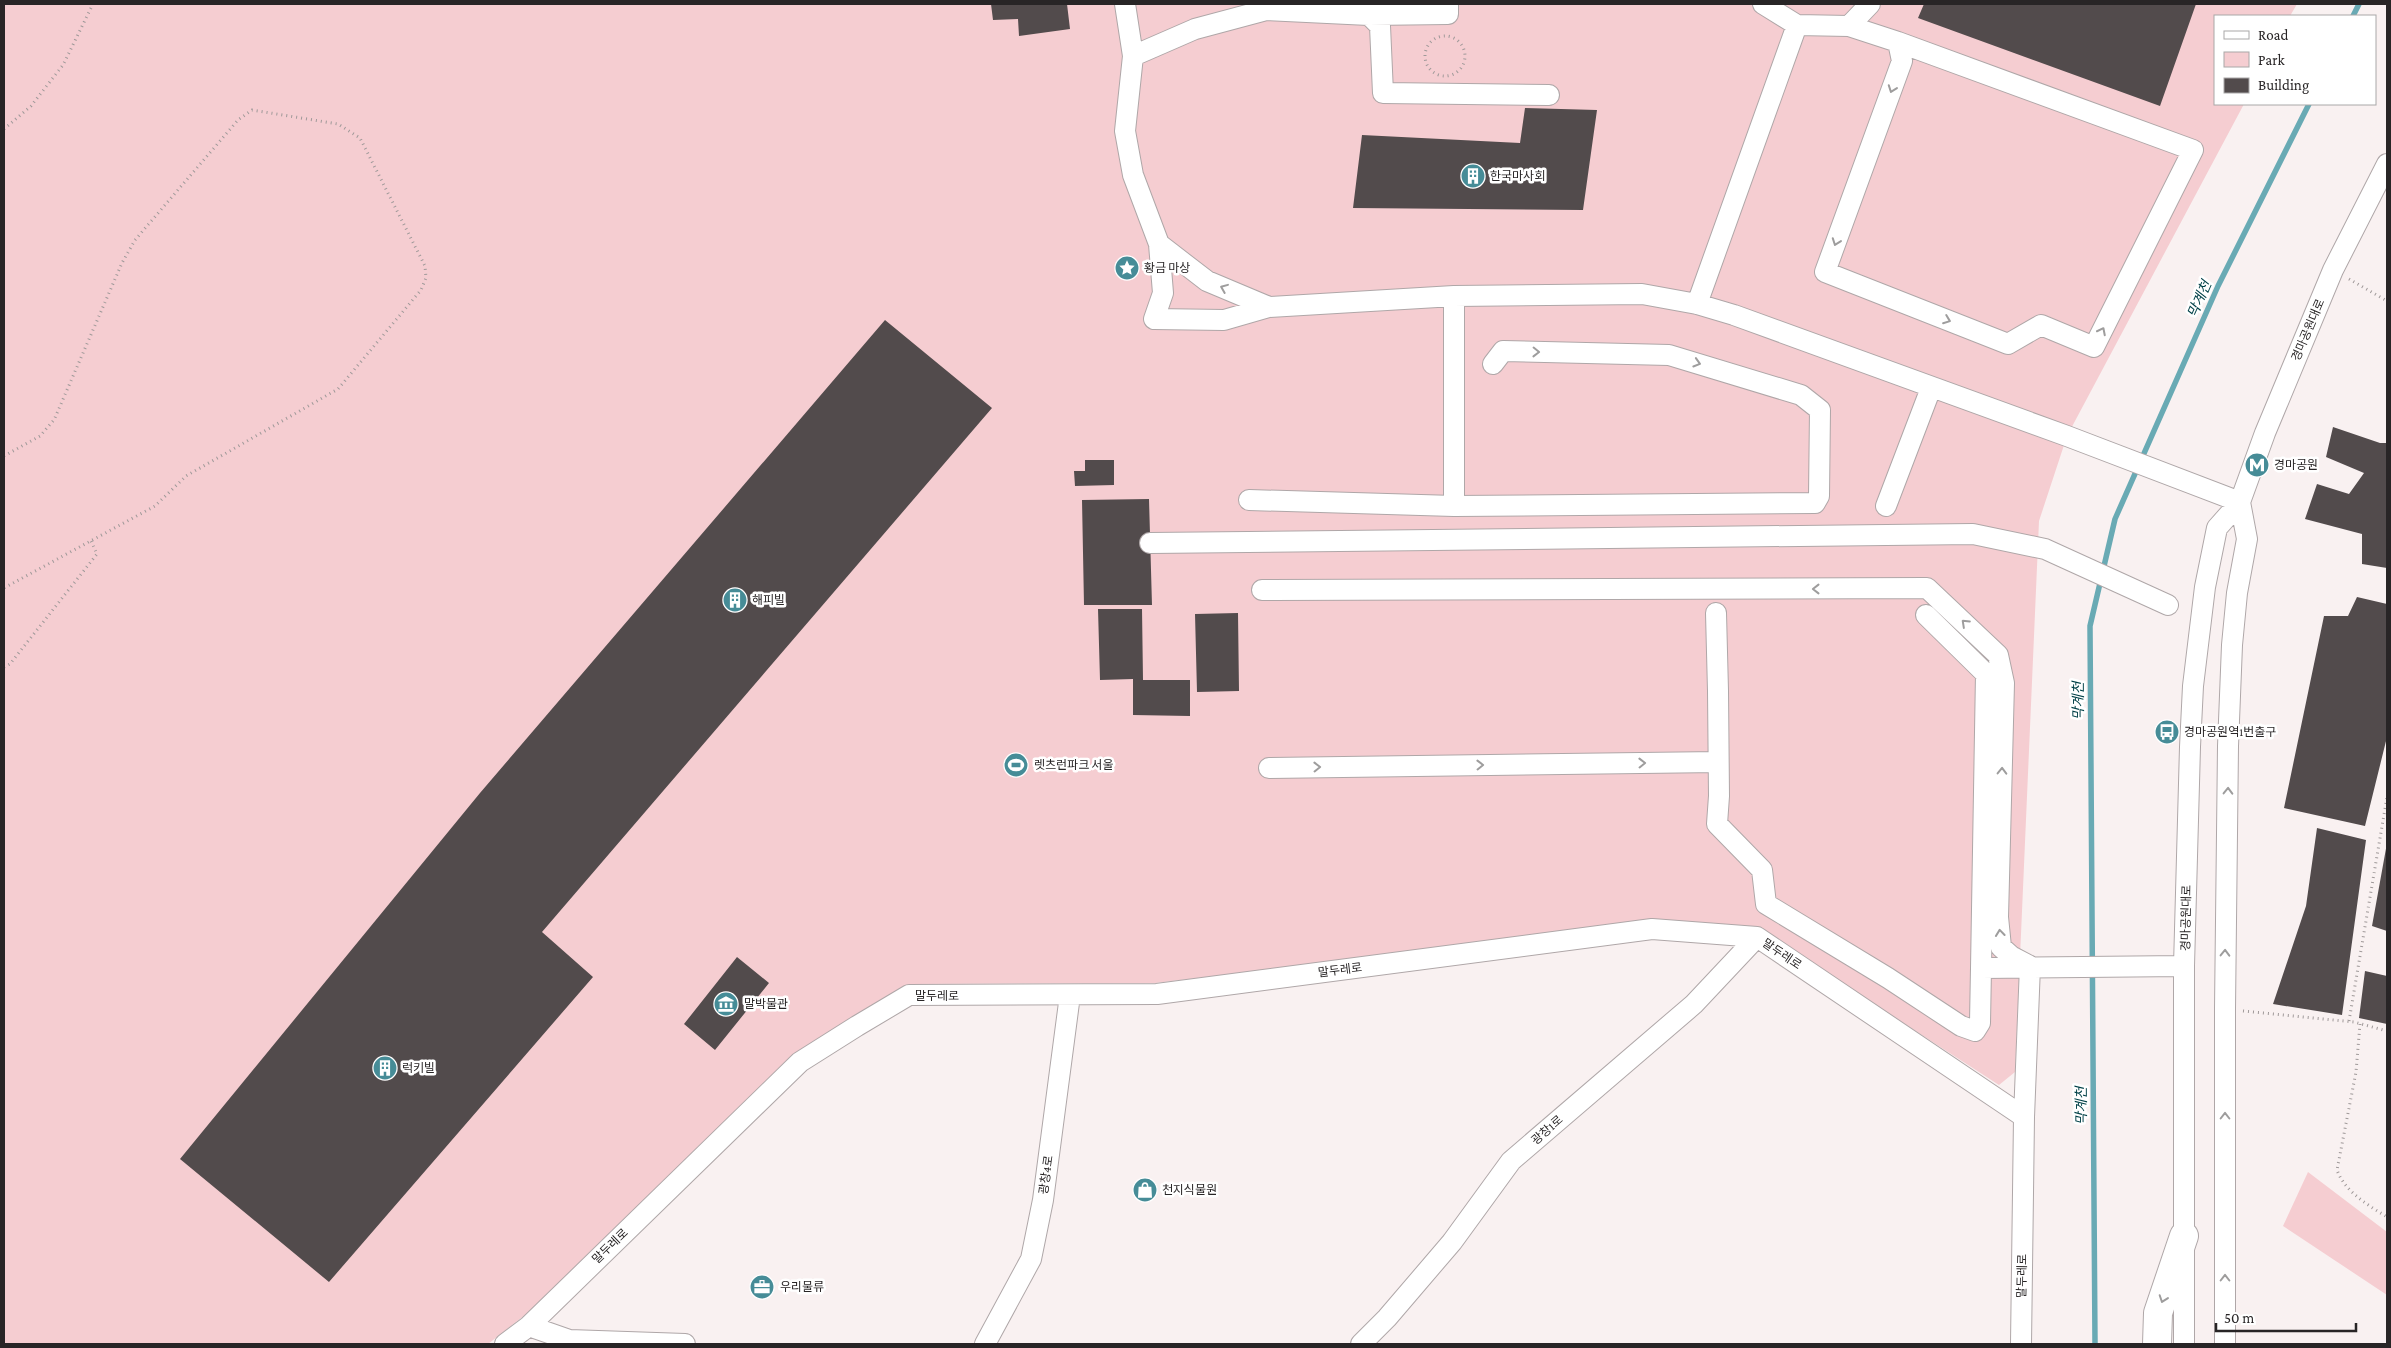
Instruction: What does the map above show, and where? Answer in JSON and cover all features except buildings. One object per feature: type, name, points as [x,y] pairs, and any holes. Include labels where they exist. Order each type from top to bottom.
[{"type":"highway","points":[[2157,1344],[2158,1313],[2184,1236]]},
{"type":"street","points":[[1125,4],[1133,56],[1125,131],[1133,174],[1159,244],[1163,293],[1154,319],[1224,320],[1269,307],[1454,296],[1642,294],[1697,304],[1734,315],[2168,473],[2240,502],[2248,539],[2237,593],[2232,645],[2225,1009],[2225,1344]]},
{"type":"street","points":[[1133,56],[1195,29],[1266,10],[1376,9],[1448,14],[1448,4]]},
{"type":"street","points":[[1763,4],[1796,25],[1849,26],[1898,42],[2194,150],[2094,347],[2041,325],[2008,344],[1825,272],[1902,61],[1898,42]]},
{"type":"street","points":[[1849,26],[1870,4]]},
{"type":"street","points":[[1376,9],[1380,26],[1383,93],[1549,95]]},
{"type":"street","points":[[1697,304],[1796,25]]},
{"type":"street","name":"경마공원대로","points":[[2184,1344],[2184,966],[2190,747],[2198,637],[2205,587],[2217,528],[2240,502],[2265,433],[2333,270],[2387,164]]},
{"type":"street","points":[[1159,244],[1207,281],[1269,307]]},
{"type":"street","points":[[1454,296],[1454,506]]},
{"type":"street","points":[[1249,500],[1454,506],[1814,503],[1819,496],[1820,410],[1801,395],[1668,355],[1503,352],[1493,364]]},
{"type":"street","points":[[1886,506],[1931,388]]},
{"type":"street","points":[[1150,543],[1973,534],[2045,549],[2168,605]]},
{"type":"street","points":[[1262,590],[1927,588],[1998,655],[2004,683],[1998,917],[2001,947],[2011,956],[2039,966]]},
{"type":"street","points":[[1716,613],[1717,824],[1762,870],[1766,904],[1888,978],[1961,1026],[1975,1031],[1980,1023],[1986,674],[1926,615]]},
{"type":"street","points":[[1269,768],[1718,762]]},
{"type":"street","name":"말두레로","points":[[505,1344],[529,1326],[800,1062],[909,996],[1157,994],[1652,929],[1757,937],[2024,1117],[2021,1344]]},
{"type":"street","name":"광창1로","points":[[1361,1344],[1387,1318],[1452,1242],[1511,1161],[1694,1004],[1757,937]]},
{"type":"street","points":[[2024,1117],[2039,966]]},
{"type":"street","points":[[1981,968],[2184,966]]},
{"type":"street","name":"광창4로","points":[[985,1344],[1031,1260],[1043,1200],[1070,995]]},
{"type":"street","points":[[529,1326],[567,1342],[685,1344]]},
{"type":"path","points":[[4,129],[31,106],[63,65],[93,4]]},
{"type":"path","points":[[1440,37],[1453,38],[1463,47],[1465,53],[1463,66],[1453,74],[1445,76],[1435,73],[1427,63],[1427,50],[1430,44],[1440,37]]},
{"type":"path","points":[[4,456],[40,436],[54,420],[122,263],[135,240],[238,120],[252,110],[338,124],[360,138],[425,266],[426,278],[421,290],[338,389],[186,476],[155,506],[4,588]]},
{"type":"path","points":[[2333,270],[2387,301]]},
{"type":"path","points":[[4,667],[10,664],[97,554],[91,541]]},
{"type":"path","points":[[2349,1022],[2387,797]]},
{"type":"path","points":[[2225,1009],[2349,1022],[2387,1030]]},
{"type":"path","points":[[2360,1024],[2356,1072],[2337,1170],[2342,1183],[2387,1217]]},
{"type":"green space","name":"렛츠런파크 서울","points":[[4,4],[2297,4],[2291,15],[2214,15],[2214,105],[2243,105],[2067,436],[2039,521],[2015,1072],[1999,1085],[1758,929],[1649,925],[1155,983],[915,984],[857,1016],[553,1293],[488,1344],[4,1344]]},
{"type":"green space","points":[[2308,1172],[2387,1232],[2387,1295],[2283,1226]]},
{"type":"waterway","name":"막계천","points":[[2354,15],[2359,4]]},
{"type":"waterway","name":"막계천","points":[[2095,1344],[2090,626],[2115,519],[2218,286],[2308,105]]},
{"type":"place","name":"한국마사회","points":[[1473,176]]},
{"type":"place","name":"황금 마상","points":[[1127,268]]},
{"type":"place","name":"경마공원","points":[[2257,465]]},
{"type":"place","name":"해피빌","points":[[735,600]]},
{"type":"place","name":"경마공원역1번출구","points":[[2167,732]]},
{"type":"place","name":"렛츠런파크 서울","points":[[1016,765]]},
{"type":"place","name":"말박물관","points":[[726,1004]]},
{"type":"place","name":"럭키빌","points":[[385,1068]]},
{"type":"place","name":"천지식물원","points":[[1145,1190]]},
{"type":"place","name":"우리물류","points":[[762,1287]]}]
